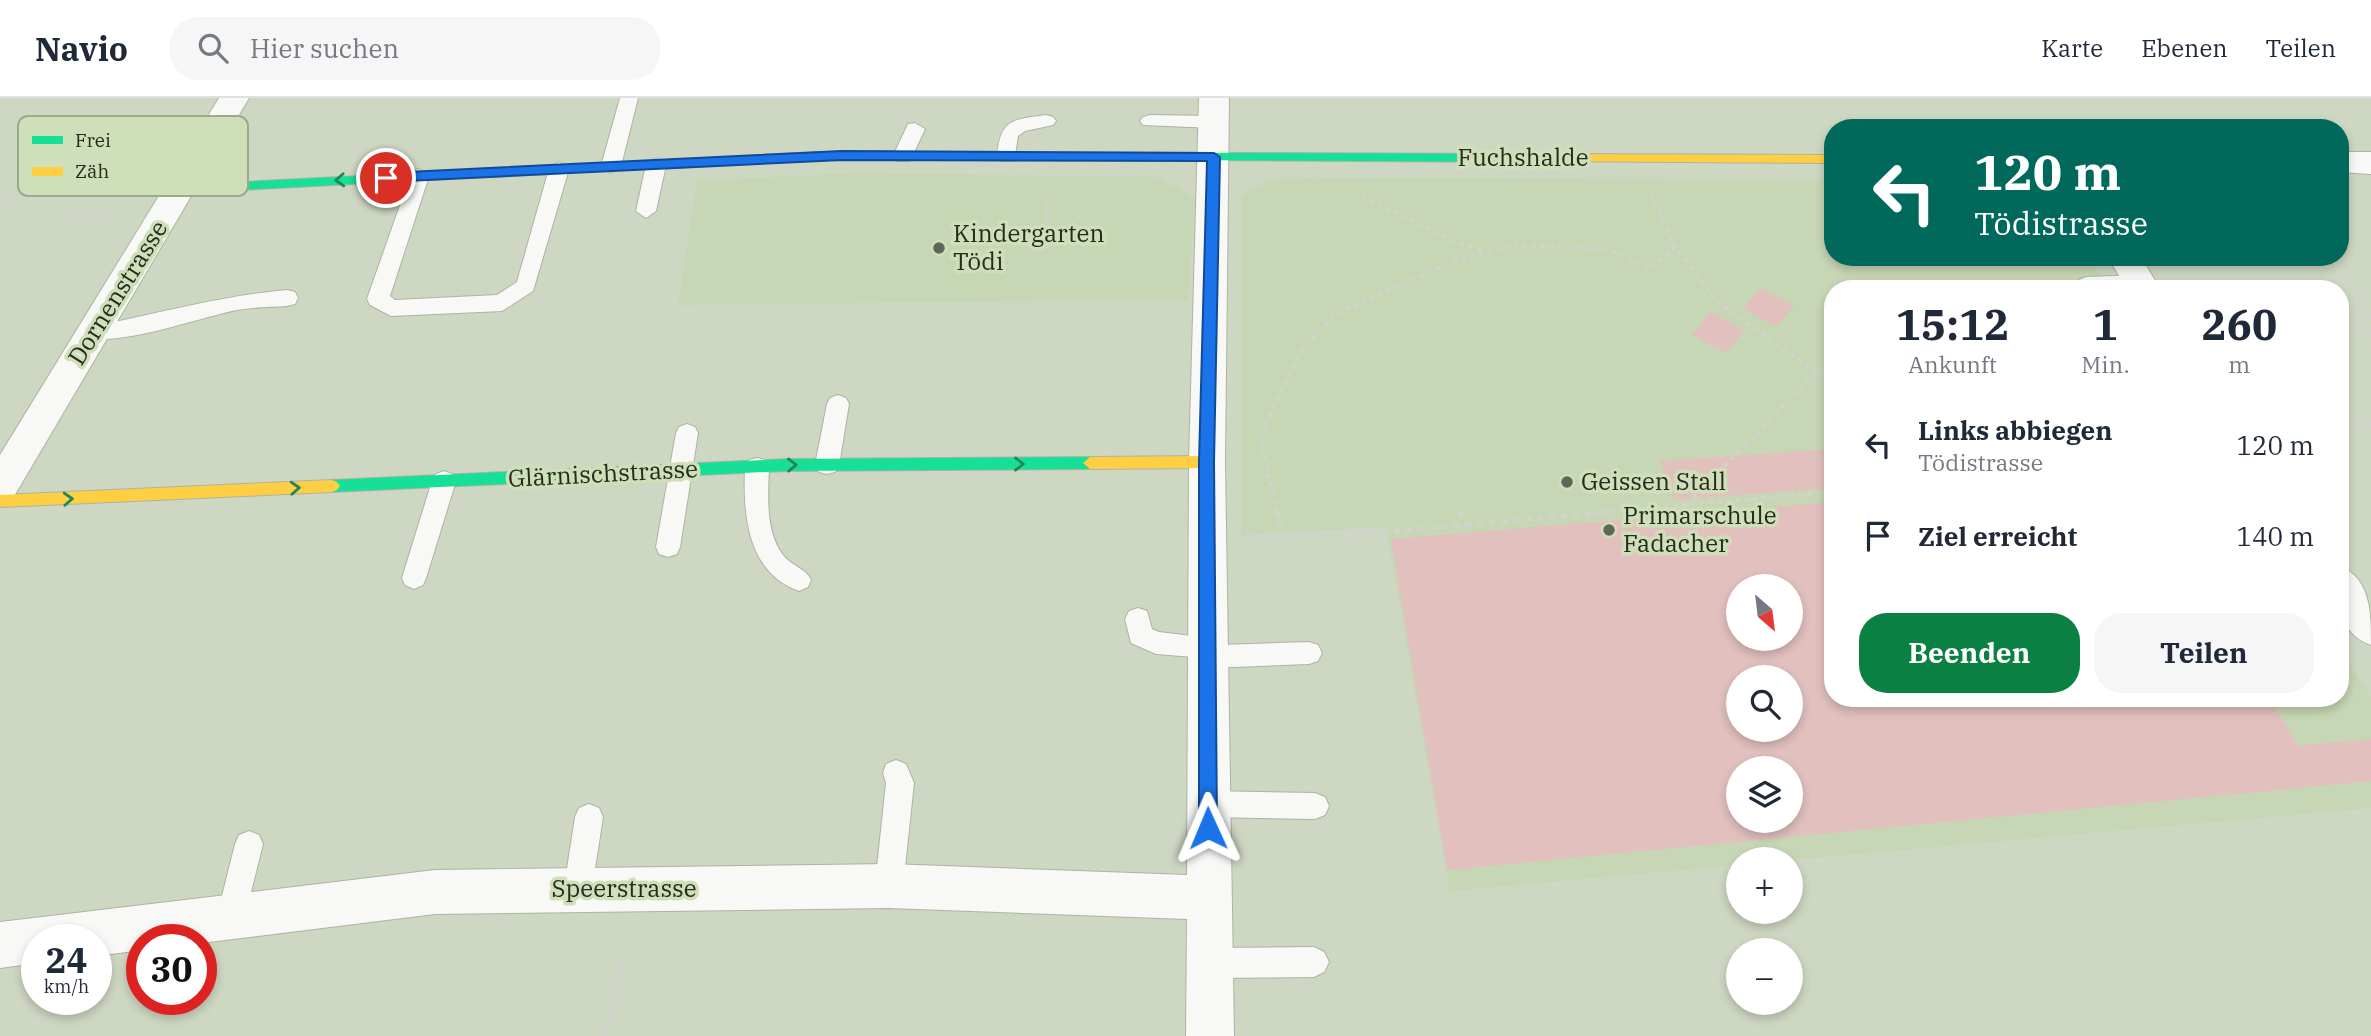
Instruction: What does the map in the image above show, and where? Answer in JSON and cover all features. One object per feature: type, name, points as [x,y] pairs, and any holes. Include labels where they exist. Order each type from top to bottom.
[{"type":"street","name":"Dornenstrasse","points":[[224,116],[234,98]]},
{"type":"street","name":"Fuchshalde","points":[[248,185],[842,155],[1007,156],[1214,126],[1824,159]]},
{"type":"street","points":[[1210,1036],[1207,462],[1214,126]]},
{"type":"street","points":[[2349,162],[2371,163]]},
{"type":"street","name":"Dornenstrasse","points":[[0,487],[178,196]]},
{"type":"street","name":"Glärnischstrasse","points":[[0,501],[757,467],[1207,462]]},
{"type":"street","points":[[2349,596],[2371,628]]},
{"type":"street","name":"Speerstrasse","points":[[112,931],[435,892],[578,888],[889,886],[1209,898]]},
{"type":"street","points":[[0,945],[21,942]]},
{"type":"lane","points":[[611,166],[630,98]]},
{"type":"lane","points":[[1007,156],[1009,135],[1019,125],[1045,121]]},
{"type":"lane","points":[[1150,121],[1214,126]]},
{"type":"lane","points":[[903,156],[915,129]]},
{"type":"lane","points":[[646,211],[656,165]]},
{"type":"lane","points":[[419,176],[378,299],[391,308],[502,303],[526,286],[559,169]]},
{"type":"lane","points":[[2118,280],[2136,276]]},
{"type":"lane","points":[[94,331],[117,330],[239,302],[288,298]]},
{"type":"lane","points":[[827,465],[838,404]]},
{"type":"lane","points":[[668,547],[687,433]]},
{"type":"lane","points":[[757,467],[755,498],[769,560],[784,575],[799,580]]},
{"type":"lane","points":[[414,578],[444,481]]},
{"type":"lane","points":[[1138,619],[1140,635],[1156,643],[1207,652],[1309,653]]},
{"type":"lane","points":[[889,886],[901,783],[896,773]]},
{"type":"lane","points":[[1208,804],[1315,806]]},
{"type":"lane","points":[[578,888],[589,817]]},
{"type":"lane","points":[[231,916],[249,844]]},
{"type":"lane","points":[[1209,963],[1314,962]]},
{"type":"path","points":[[1046,248],[1048,191]]},
{"type":"path","points":[[1649,192],[1675,247],[1717,301],[1824,378]]},
{"type":"path","points":[[1359,194],[1454,241],[1485,252]]},
{"type":"path","points":[[0,196],[131,197]]},
{"type":"path","points":[[54,229],[65,219],[87,214],[162,221]]},
{"type":"path","points":[[1282,534],[1262,444],[1267,421],[1300,352],[1334,315],[1449,263],[1510,245],[1609,249],[1650,270],[1675,247]]},
{"type":"path","points":[[2336,266],[2347,280]]},
{"type":"path","points":[[2349,283],[2371,312]]},
{"type":"path","points":[[2349,320],[2371,318]]},
{"type":"path","points":[[2358,319],[2371,337]]},
{"type":"path","points":[[1687,505],[1815,373]]},
{"type":"path","points":[[2349,424],[2371,423]]},
{"type":"path","points":[[1240,535],[1396,531],[1824,493]]},
{"type":"path","points":[[1460,511],[1464,525]]},
{"type":"path","points":[[604,1036],[640,888]]},
{"type":"shaded area","name":"Kindergarten Tödi","points":[[857,173],[1157,177],[1195,198],[1188,299],[678,305],[697,181]]},
{"type":"shaded area","name":"Primarschule Fadacher","points":[[1274,179],[1824,180],[1824,266],[2094,266],[2102,280],[1824,280],[1824,707],[2349,707],[2349,663],[2371,697],[2371,808],[1803,859],[1803,847],[1726,847],[1726,866],[1450,891],[1386,527],[1241,535],[1241,196]]},
{"type":"shaded area","points":[[1760,288],[1794,305],[1777,327],[1743,309]]},
{"type":"shaded area","points":[[1710,312],[1744,330],[1727,353],[1692,335]]},
{"type":"shaded area","points":[[1824,450],[1824,489],[1674,500],[1660,461]]},
{"type":"shaded area","points":[[1824,503],[1824,707],[2274,707],[2298,746],[2371,739],[2371,781],[1447,870],[1391,539]]},
{"type":"traffic: fast","points":[[975,156],[1540,158]]},
{"type":"traffic: fast","points":[[248,186],[656,165]]},
{"type":"traffic: fast","points":[[332,486],[787,465],[1090,463]]},
{"type":"traffic: slow","points":[[656,165],[842,155],[975,156]]},
{"type":"traffic: slow","points":[[1540,158],[1824,159]]},
{"type":"traffic: slow","points":[[1090,463],[1207,462]]},
{"type":"traffic: slow","points":[[0,501],[332,486]]},
{"type":"place","name":"Kindergarten Tödi","points":[[939,248]]},
{"type":"place","name":"Geissen Stall","points":[[1567,482]]},
{"type":"place","name":"Primarschule Fadacher","points":[[1609,530]]},
{"type":"route","points":[[386,178],[842,155],[1214,157],[1207,462],[1208,828]]}]
